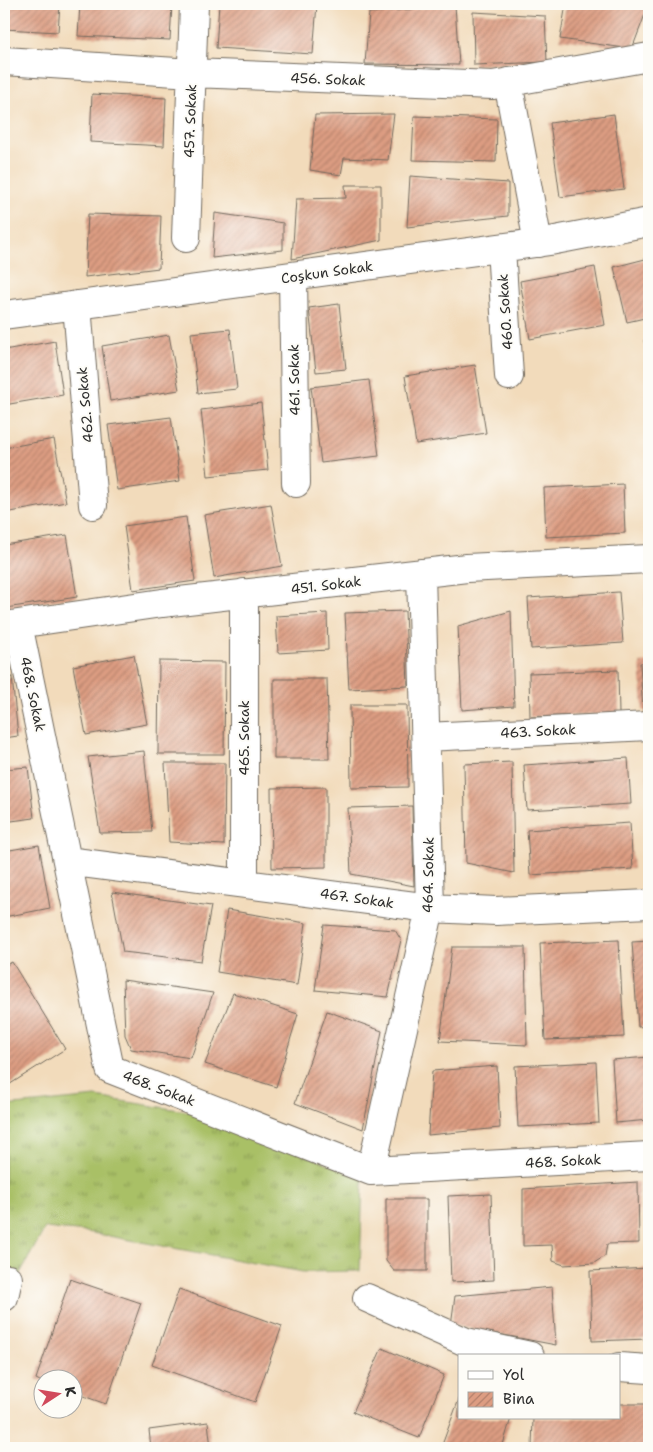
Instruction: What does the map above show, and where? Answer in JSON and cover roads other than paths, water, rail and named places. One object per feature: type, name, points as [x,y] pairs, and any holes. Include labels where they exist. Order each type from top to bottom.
[{"type":"street","name":"457. Sokak","points":[[186,238],[194,4]]},
{"type":"street","name":"456. Sokak","points":[[4,61],[192,74],[493,85],[649,57]]},
{"type":"street","points":[[508,82],[538,243]]},
{"type":"street","name":"Coşkun Sokak","points":[[4,316],[538,243],[649,222]]},
{"type":"street","name":"460. Sokak","points":[[501,248],[509,376]]},
{"type":"street","name":"461. Sokak","points":[[293,276],[296,483]]},
{"type":"street","name":"462. Sokak","points":[[77,305],[93,505]]},
{"type":"street","name":"451. Sokak","points":[[11,625],[244,594],[467,568],[649,559]]},
{"type":"street","name":"464. Sokak","points":[[371,1171],[430,908],[421,573]]},
{"type":"street","name":"465. Sokak","points":[[244,594],[244,883]]},
{"type":"street","name":"468. Sokak","points":[[11,625],[67,861],[110,1069],[371,1171],[649,1156]]},
{"type":"street","name":"463. Sokak","points":[[426,737],[649,726]]},
{"type":"street","name":"467. Sokak","points":[[67,861],[430,908],[496,911],[649,904]]},
{"type":"street","points":[[367,1298],[466,1342],[521,1354]]},
{"type":"street","points":[[620,1367],[649,1369]]}]
